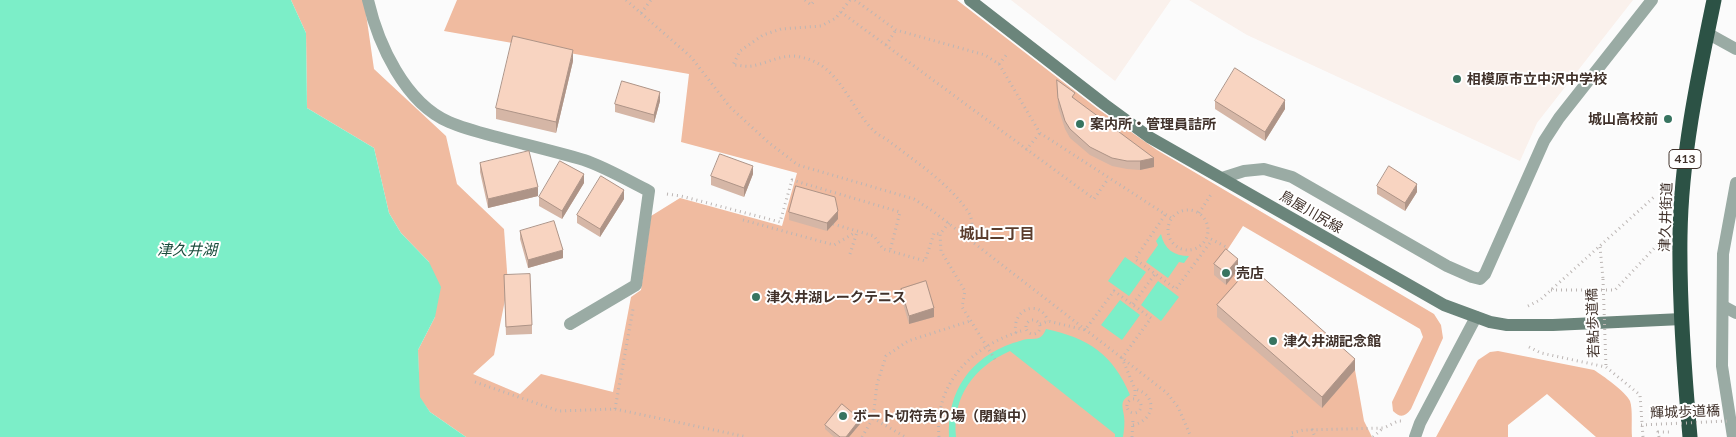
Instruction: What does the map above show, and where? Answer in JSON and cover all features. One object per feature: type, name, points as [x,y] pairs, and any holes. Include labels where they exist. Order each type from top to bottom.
[{"type":"highway","name":"津久井街道","points":[[1690,437],[1682,319],[1680,235],[1684,165],[1714,0]]},
{"type":"main road","name":"鳥屋川尻線","points":[[970,0],[1149,137],[1444,305],[1490,322],[1529,325],[1682,319]]},
{"type":"street","points":[[368,0],[374,24],[390,62],[412,94],[426,108],[448,122],[586,161],[649,191],[636,285],[570,324]]},
{"type":"street","points":[[1222,178],[1244,171],[1264,169],[1292,177],[1447,266],[1480,279],[1485,274],[1544,141],[1559,118],[1652,0]]},
{"type":"street","points":[[1707,34],[1736,49]]},
{"type":"street","points":[[1733,437],[1729,422],[1722,366],[1723,254],[1736,183]]},
{"type":"street","points":[[1723,306],[1736,313]]},
{"type":"street","points":[[1415,437],[1420,423],[1476,317]]},
{"type":"path","points":[[626,0],[691,57],[730,108],[768,142],[798,165],[914,199],[949,223],[1166,393],[1178,407],[1191,437]]},
{"type":"path","points":[[641,13],[651,0]]},
{"type":"path","points":[[805,0],[811,5],[815,0]]},
{"type":"path","points":[[850,0],[836,18],[820,26],[781,30],[764,35],[740,51],[733,65],[751,66],[779,58],[800,56],[823,66],[849,95],[874,131],[952,192],[968,211],[973,223],[970,238]]},
{"type":"path","points":[[855,0],[896,30],[985,55],[999,64],[1040,133],[1108,179],[1171,218]]},
{"type":"path","points":[[841,12],[1094,200],[1108,179]]},
{"type":"path","points":[[886,45],[896,30]]},
{"type":"path","points":[[999,64],[1003,59]]},
{"type":"path","points":[[1026,150],[1040,133]]},
{"type":"path","points":[[681,196],[780,222],[792,180],[900,212],[890,251]]},
{"type":"path","points":[[1199,213],[1214,190]]},
{"type":"path","points":[[1527,306],[1540,300],[1654,197]]},
{"type":"path","points":[[1187,209],[1199,213],[1207,224],[1208,230],[1203,243],[1191,249],[1178,247],[1169,238],[1168,225],[1171,218],[1180,211],[1187,209]]},
{"type":"path","points":[[1165,215],[1135,259],[1176,289],[1212,240]]},
{"type":"path","points":[[742,220],[834,245],[857,232]]},
{"type":"path","points":[[949,223],[940,234],[941,251],[965,291],[962,307],[995,360]]},
{"type":"path","points":[[833,224],[874,236],[882,248],[925,261],[934,232],[940,234]]},
{"type":"path","points":[[850,254],[857,232]]},
{"type":"path","points":[[1206,237],[1228,248]]},
{"type":"path","points":[[1551,290],[1615,290],[1660,242]]},
{"type":"path","name":"若鮎歩道橋","points":[[1600,247],[1606,367]]},
{"type":"path","points":[[1133,304],[1155,274]]},
{"type":"path","points":[[614,409],[636,285]]},
{"type":"path","points":[[1086,330],[1114,290],[1133,304],[1151,318],[1122,358]]},
{"type":"path","points":[[1016,333],[1015,327],[1018,316],[1025,310],[1041,311],[1046,314],[1048,321]]},
{"type":"path","points":[[862,437],[873,418],[877,384],[886,356],[908,341],[970,321]]},
{"type":"path","points":[[1030,321],[1037,321],[1040,324],[1040,329],[1035,333],[1029,332],[1026,329],[1026,324],[1030,321]]},
{"type":"path","points":[[1040,324],[1048,321],[1086,330]]},
{"type":"path","points":[[939,437],[939,419],[942,404],[953,378],[964,364],[986,346],[1021,331]]},
{"type":"path","points":[[1529,347],[1541,353],[1606,367],[1640,396],[1643,437]]},
{"type":"path","points":[[1122,358],[1135,389],[1135,400]]},
{"type":"path","points":[[475,382],[559,411],[614,409],[747,437]]},
{"type":"path","points":[[1133,425],[1144,421],[1148,417],[1151,406],[1143,391],[1135,389]]},
{"type":"path","points":[[1130,400],[1135,400],[1139,402],[1140,408],[1136,413],[1131,413],[1127,408],[1127,404],[1130,400]]},
{"type":"path","points":[[873,418],[905,437]]},
{"type":"path","points":[[1132,437],[1133,419]]},
{"type":"path","name":"輝城歩道橋","points":[[1641,425],[1729,422]]},
{"type":"path","points":[[1373,437],[1384,428]]},
{"type":"path","points":[[1292,437],[1291,433],[1312,429],[1367,429]]},
{"type":"path","points":[[1312,429],[1315,437]]},
{"type":"path","points":[[1659,437],[1658,432],[1669,432]]},
{"type":"shaded area","points":[[291,0],[364,0],[374,69],[446,136],[457,184],[504,229],[508,285],[494,355],[473,374],[520,394],[541,374],[613,392],[631,297],[641,290],[651,216],[680,198],[782,226],[797,173],[681,142],[689,74],[444,31],[457,0],[957,0],[1098,109],[1157,150],[1434,314],[1441,325],[1443,338],[1411,409],[1405,415],[1398,415],[1393,411],[1392,402],[1423,337],[1420,329],[1243,226],[1224,255],[1355,370],[1364,421],[1372,437],[466,437],[430,412],[419,397],[418,350],[435,317],[429,262],[401,233],[389,213],[374,148],[307,108],[306,33]]},
{"type":"shaded area","points":[[1011,0],[1171,0],[1115,81]]},
{"type":"shaded area","name":"相模原市立中沢中学校","points":[[1189,0],[1633,0],[1537,123],[1520,161],[1247,35]]},
{"type":"shaded area","points":[[1498,351],[1594,370],[1628,397],[1631,409],[1632,437],[1596,437],[1547,394],[1508,425],[1508,437],[1436,437],[1478,360],[1490,352]]},
{"type":"water","name":"津久井湖","points":[[0,0],[291,0],[306,33],[307,108],[374,148],[389,213],[401,233],[429,262],[441,287],[435,317],[418,350],[420,397],[430,412],[466,437],[0,437]]},
{"type":"water","points":[[1161,234],[1170,251],[1179,255],[1189,256],[1184,263],[1179,262],[1168,278],[1146,262],[1158,245],[1156,241]]},
{"type":"water","points":[[1125,257],[1146,272],[1129,296],[1108,281]]},
{"type":"water","points":[[1158,281],[1179,297],[1161,321],[1141,305]]},
{"type":"water","points":[[1120,300],[1140,315],[1122,340],[1101,325]]},
{"type":"water","points":[[1046,329],[1087,343],[1107,358],[1116,369],[1130,395],[1122,404],[1123,437],[1115,437],[1115,434],[1010,351],[986,365],[968,385],[958,409],[956,437],[949,437],[949,420],[952,405],[964,378],[973,367],[998,349],[1026,339],[1039,338]]},
{"type":"building","points":[[513,36],[573,50],[556,122],[496,108]]},
{"type":"building","points":[[1235,68],[1285,100],[1265,132],[1215,101]]},
{"type":"building","name":"案内所・管理員詰所","points":[[1057,80],[1075,93],[1072,97],[1154,158],[1127,161],[1112,158],[1090,147],[1070,129],[1065,121],[1058,98]]},
{"type":"building","points":[[622,81],[660,92],[654,115],[615,104]]},
{"type":"building","points":[[529,151],[538,187],[488,199],[480,163]]},
{"type":"building","points":[[720,154],[753,166],[744,188],[711,176]]},
{"type":"building","points":[[560,161],[584,174],[562,211],[539,197]]},
{"type":"building","points":[[1389,166],[1417,184],[1405,203],[1377,186]]},
{"type":"building","points":[[601,176],[624,190],[600,229],[577,215]]},
{"type":"building","points":[[796,186],[835,197],[838,211],[827,223],[789,212]]},
{"type":"building","points":[[554,221],[563,250],[528,260],[520,231]]},
{"type":"building","points":[[1226,249],[1238,259],[1226,273],[1214,264]]},
{"type":"building","points":[[1251,267],[1355,359],[1322,397],[1217,305]]},
{"type":"building","points":[[530,274],[532,325],[506,327],[504,275]]},
{"type":"building","points":[[926,281],[934,308],[909,316],[901,289]]},
{"type":"building","name":"ボート切符売り場（閉鎖中）","points":[[842,404],[860,419],[846,437],[840,437],[825,425]]},
{"type":"place","name":"相模原市立中沢中学校","points":[[1457,79]]},
{"type":"place","name":"城山高校前","points":[[1668,119]]},
{"type":"place","name":"案内所・管理員詰所","points":[[1080,124]]},
{"type":"place","name":"売店","points":[[1226,273]]},
{"type":"place","name":"津久井湖レークテニス","points":[[756,297]]},
{"type":"place","name":"津久井湖記念館","points":[[1273,341]]},
{"type":"place","name":"ボート切符売り場（閉鎖中）","points":[[843,416]]},
{"type":"district","name":"城山二丁目","points":[[997,234]]}]
